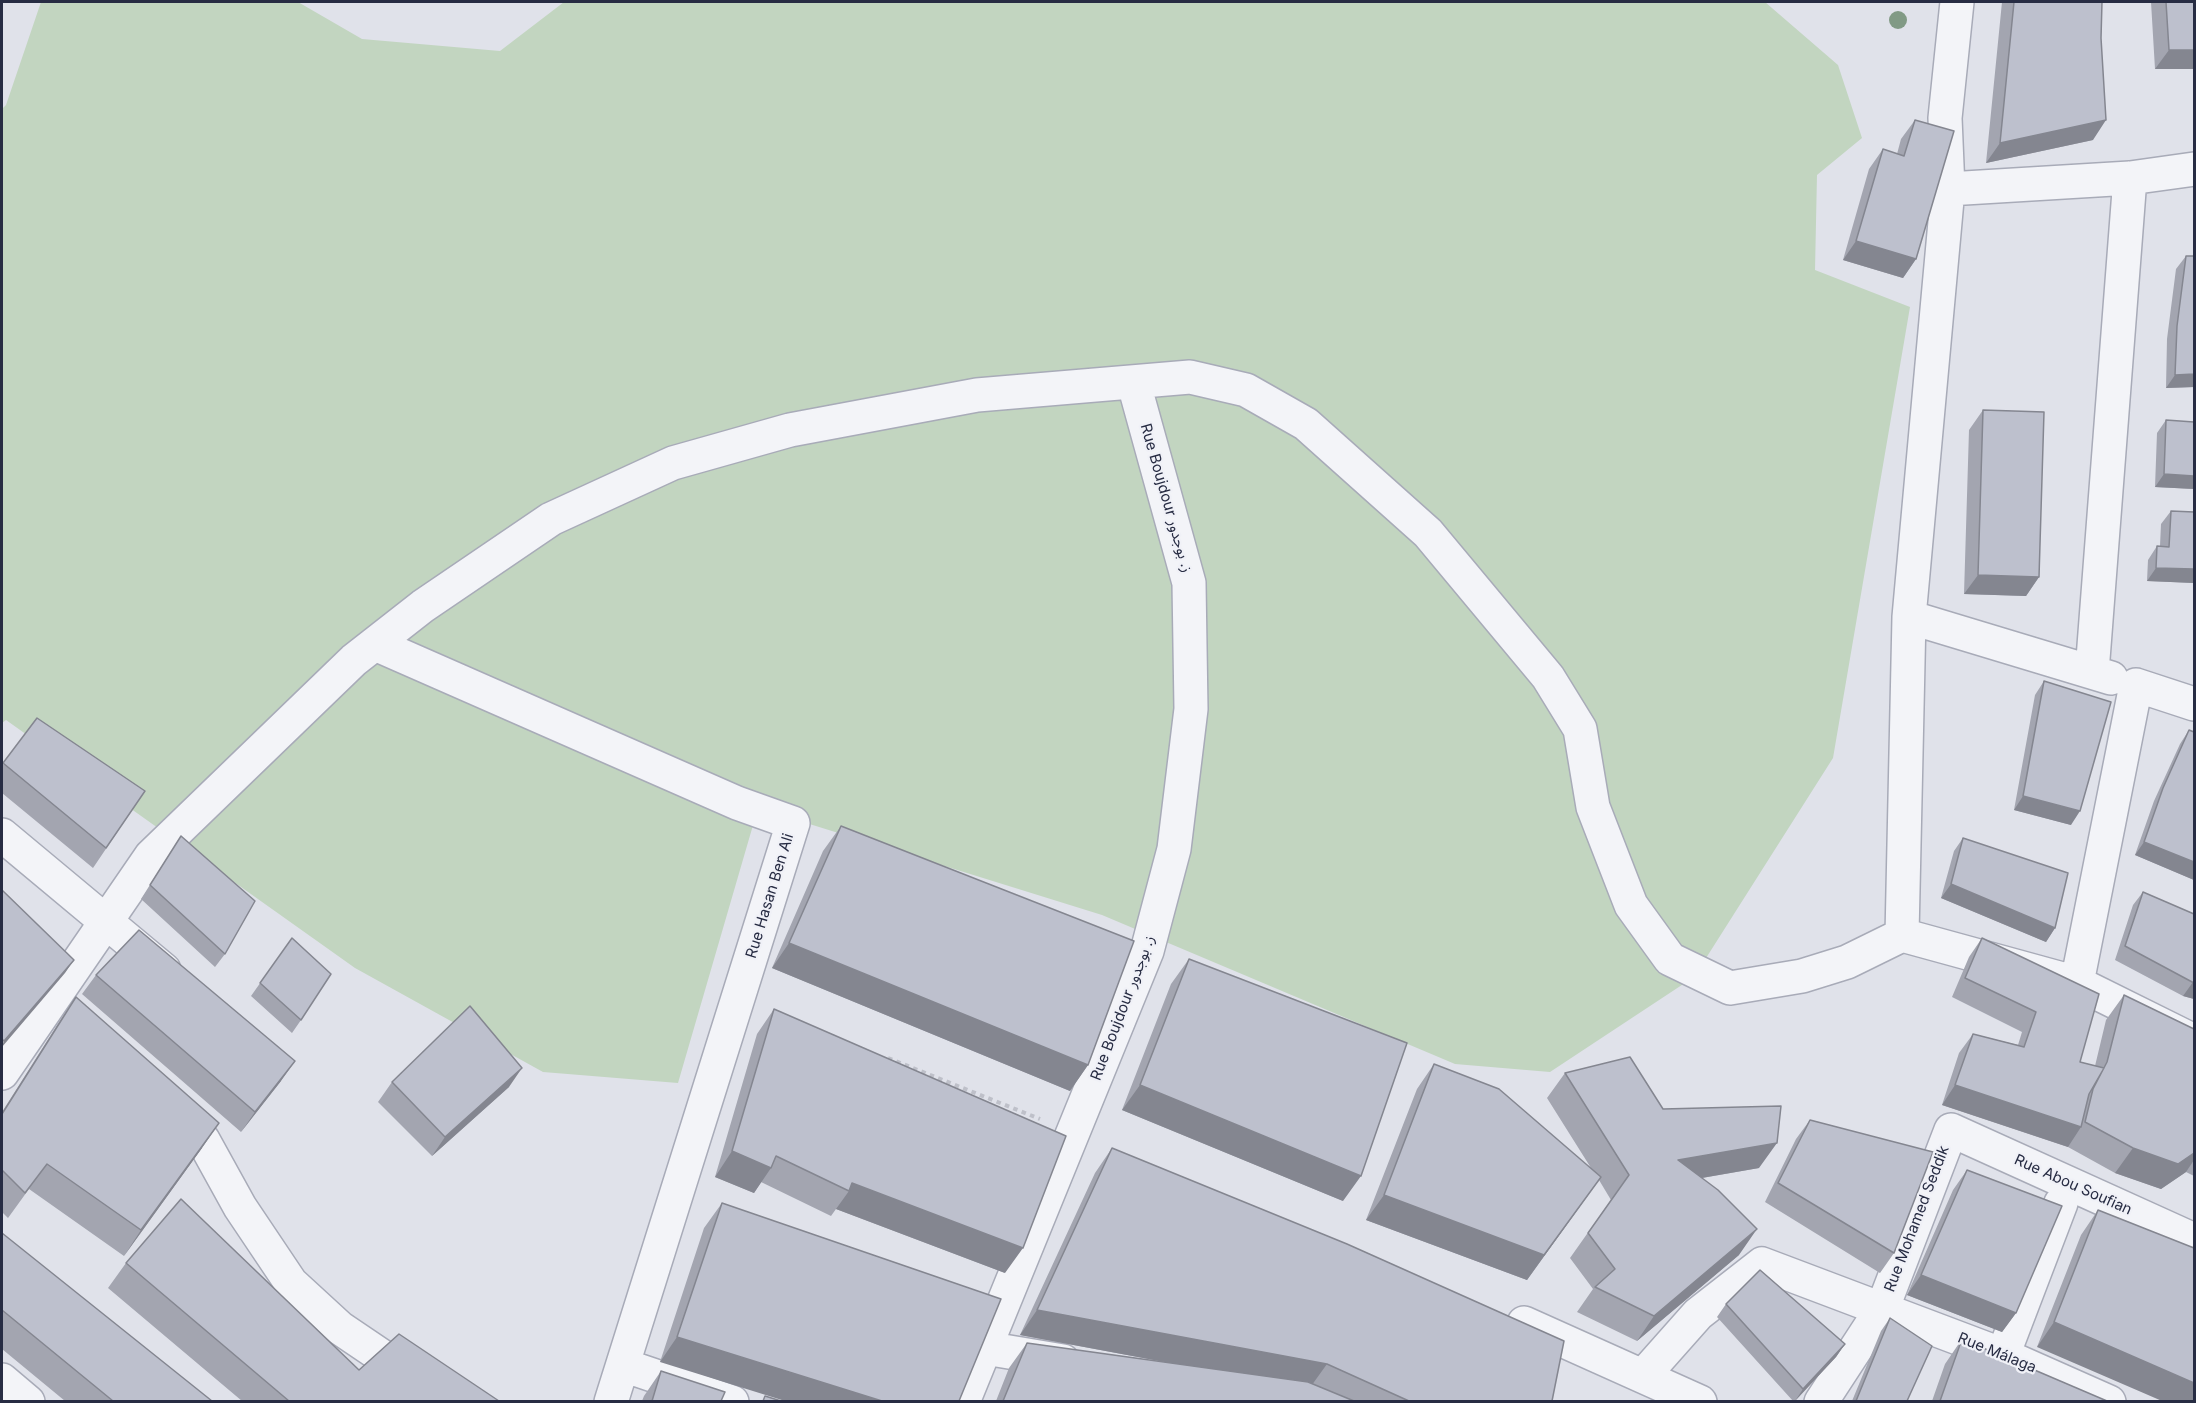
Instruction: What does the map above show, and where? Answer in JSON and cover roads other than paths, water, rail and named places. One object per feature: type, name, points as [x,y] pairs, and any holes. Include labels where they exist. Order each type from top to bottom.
[{"type":"street","points":[[1902,935],[1909,617],[1948,189],[1945,118],[1957,2]]},
{"type":"street","points":[[1948,189],[2130,178],[2194,169]]},
{"type":"street","points":[[2092,672],[2130,178]]},
{"type":"street","points":[[2,1073],[54,1001],[151,856],[354,660],[423,606],[551,519],[673,463],[790,430],[977,395],[1134,384],[1190,377],[1246,390],[1306,424],[1428,533],[1548,678],[1580,729],[1593,807],[1631,905],[1670,959],[1730,988],[1802,976],[1847,962],[1902,935],[2077,983],[2194,1041]]},
{"type":"street","name":"Rue Boujdour ز. بوجدور","points":[[963,1401],[1147,951],[1173,849],[1191,709],[1189,583],[1134,384]]},
{"type":"street","points":[[1909,617],[2194,704]]},
{"type":"street","name":"Rue Hasan Ben Ali","points":[[375,644],[737,803],[793,823],[611,1401]]},
{"type":"street","points":[[2077,983],[2136,685]]},
{"type":"street","points":[[2,835],[186,988]]},
{"type":"street","points":[[54,1001],[79,1024]]},
{"type":"street","points":[[153,1094],[203,1140],[240,1207],[291,1283],[340,1328],[414,1378],[463,1401]]},
{"type":"street","name":"Rue Abou Soufian","points":[[1951,1130],[2194,1240]]},
{"type":"street","name":"Rue Mohamed Seddik","points":[[1821,1401],[1883,1307],[1951,1130]]},
{"type":"street","points":[[2003,1355],[2069,1184]]},
{"type":"street","name":"Rue Mohamed Seddik","points":[[1643,1376],[1698,1314],[1762,1263],[1883,1307]]},
{"type":"street","name":"Rue Málaga","points":[[1883,1307],[2109,1401]]},
{"type":"street","points":[[1493,1310],[1700,1401]]},
{"type":"street","points":[[985,1348],[1091,1365]]},
{"type":"street","points":[[622,1365],[732,1401]]},
{"type":"street","points":[[2,1380],[28,1401]]}]
